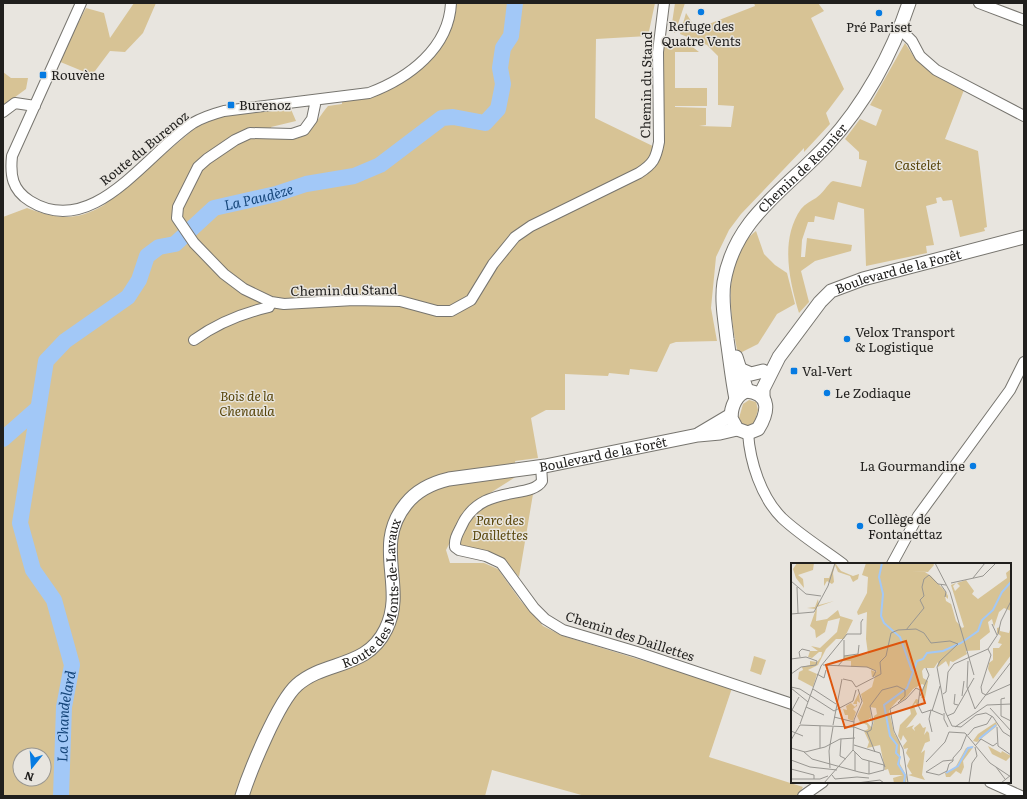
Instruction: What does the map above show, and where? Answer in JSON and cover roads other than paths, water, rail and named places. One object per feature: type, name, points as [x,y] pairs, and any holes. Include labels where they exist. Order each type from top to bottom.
[{"type":"street","name":"Route du Burenoz","points":[[81,3],[12,156],[10,172],[15,185],[22,196],[46,209],[61,212],[79,210],[107,196],[180,133],[208,115],[224,111],[370,93],[386,87],[401,78],[427,57],[443,38],[451,15],[451,3]]},
{"type":"street","name":"Chemin du Stand","points":[[316,100],[312,119],[304,130],[292,134],[250,133],[235,140],[198,167],[178,207],[178,218],[180,224],[194,243],[224,274],[244,290],[271,302],[284,304],[354,300],[400,301],[437,312],[451,311],[471,300],[493,264],[515,237],[531,226],[639,173],[652,165],[657,153],[659,142],[658,52],[664,3]]},
{"type":"street","name":"Chemin de Rennier","points":[[736,399],[723,307],[724,282],[732,254],[741,236],[764,206],[811,161],[839,131],[862,99],[887,55],[909,3]]},
{"type":"street","points":[[979,3],[1024,20]]},
{"type":"street","points":[[898,30],[904,33],[912,41],[920,56],[936,70],[1024,116]]},
{"type":"street","points":[[3,112],[14,103],[34,106]]},
{"type":"street","name":"Boulevard de la Forêt","points":[[754,393],[767,380],[779,357],[820,302],[839,286],[1024,237]]},
{"type":"street","points":[[194,340],[230,320],[252,311],[269,307],[271,302]]},
{"type":"street","name":"Chemin de Rennier","points":[[727,340],[739,369],[754,393]]},
{"type":"street","name":"Boulevard de la Forêt","points":[[754,393],[763,371],[779,357]]},
{"type":"street","points":[[893,563],[918,516],[1010,390],[1024,362]]},
{"type":"street","points":[[739,369],[751,374],[763,371]]},
{"type":"street","points":[[742,431],[758,429],[765,416],[766,405],[754,393],[740,394],[736,399],[731,415],[732,422],[742,431],[750,449],[758,478],[771,505],[781,517],[793,527],[843,563]]},
{"type":"street","name":"Boulevard de la Forêt","points":[[698,435],[731,415]]},
{"type":"street","name":"Boulevard de la Forêt","points":[[507,470],[541,466],[698,435],[742,431]]},
{"type":"street","name":"Chemin des Daillettes","points":[[541,466],[542,481],[536,488],[488,498],[470,513],[462,522],[454,541],[455,547],[459,550],[486,556],[501,563],[534,608],[545,619],[563,630],[637,652],[791,704]]},
{"type":"street","name":"Route des Monts-de-Lavaux","points":[[242,796],[259,754],[285,700],[303,680],[314,674],[362,656],[379,641],[387,629],[393,608],[394,591],[390,551],[391,537],[397,518],[409,501],[424,488],[435,482],[507,470]]},
{"type":"street","points":[[803,796],[822,783]]},
{"type":"street","points":[[992,783],[1022,796]]},
{"type":"waterway","name":"La Paudèze","points":[[61,796],[64,707],[72,665],[54,600],[33,570],[20,523],[46,361],[65,341],[128,297],[139,280],[147,256],[159,247],[175,244],[214,208],[276,194],[306,184],[354,176],[380,165],[442,118],[453,117],[485,123],[498,109],[503,84],[500,68],[503,48],[511,36],[515,3]]},
{"type":"waterway","name":"La Paudèze","points":[[3,439],[37,409]]},
{"type":"place","name":"Refuge des Quatre Vents","points":[[701,12]]},
{"type":"place","name":"Pré Pariset","points":[[879,13]]},
{"type":"place","name":"Rouvène","points":[[43,75]]},
{"type":"place","name":"Burenoz","points":[[231,105]]},
{"type":"place","name":"Velox Transport & Logistique","points":[[847,339]]},
{"type":"place","name":"Val-Vert","points":[[794,371]]},
{"type":"place","name":"Le Zodiaque","points":[[827,393]]},
{"type":"place","name":"La Gourmandine","points":[[973,466]]},
{"type":"place","name":"Collège de Fontanettaz","points":[[860,526]]},
{"type":"park label","name":"Castelet","points":[[918,165]]},
{"type":"park label","name":"Bois de la Chenaula","points":[[247,404]]},
{"type":"park label","name":"Parc des Daillettes","points":[[500,528]]},
{"type":"water label","name":"La Chandelard","points":[[67,716]]}]
